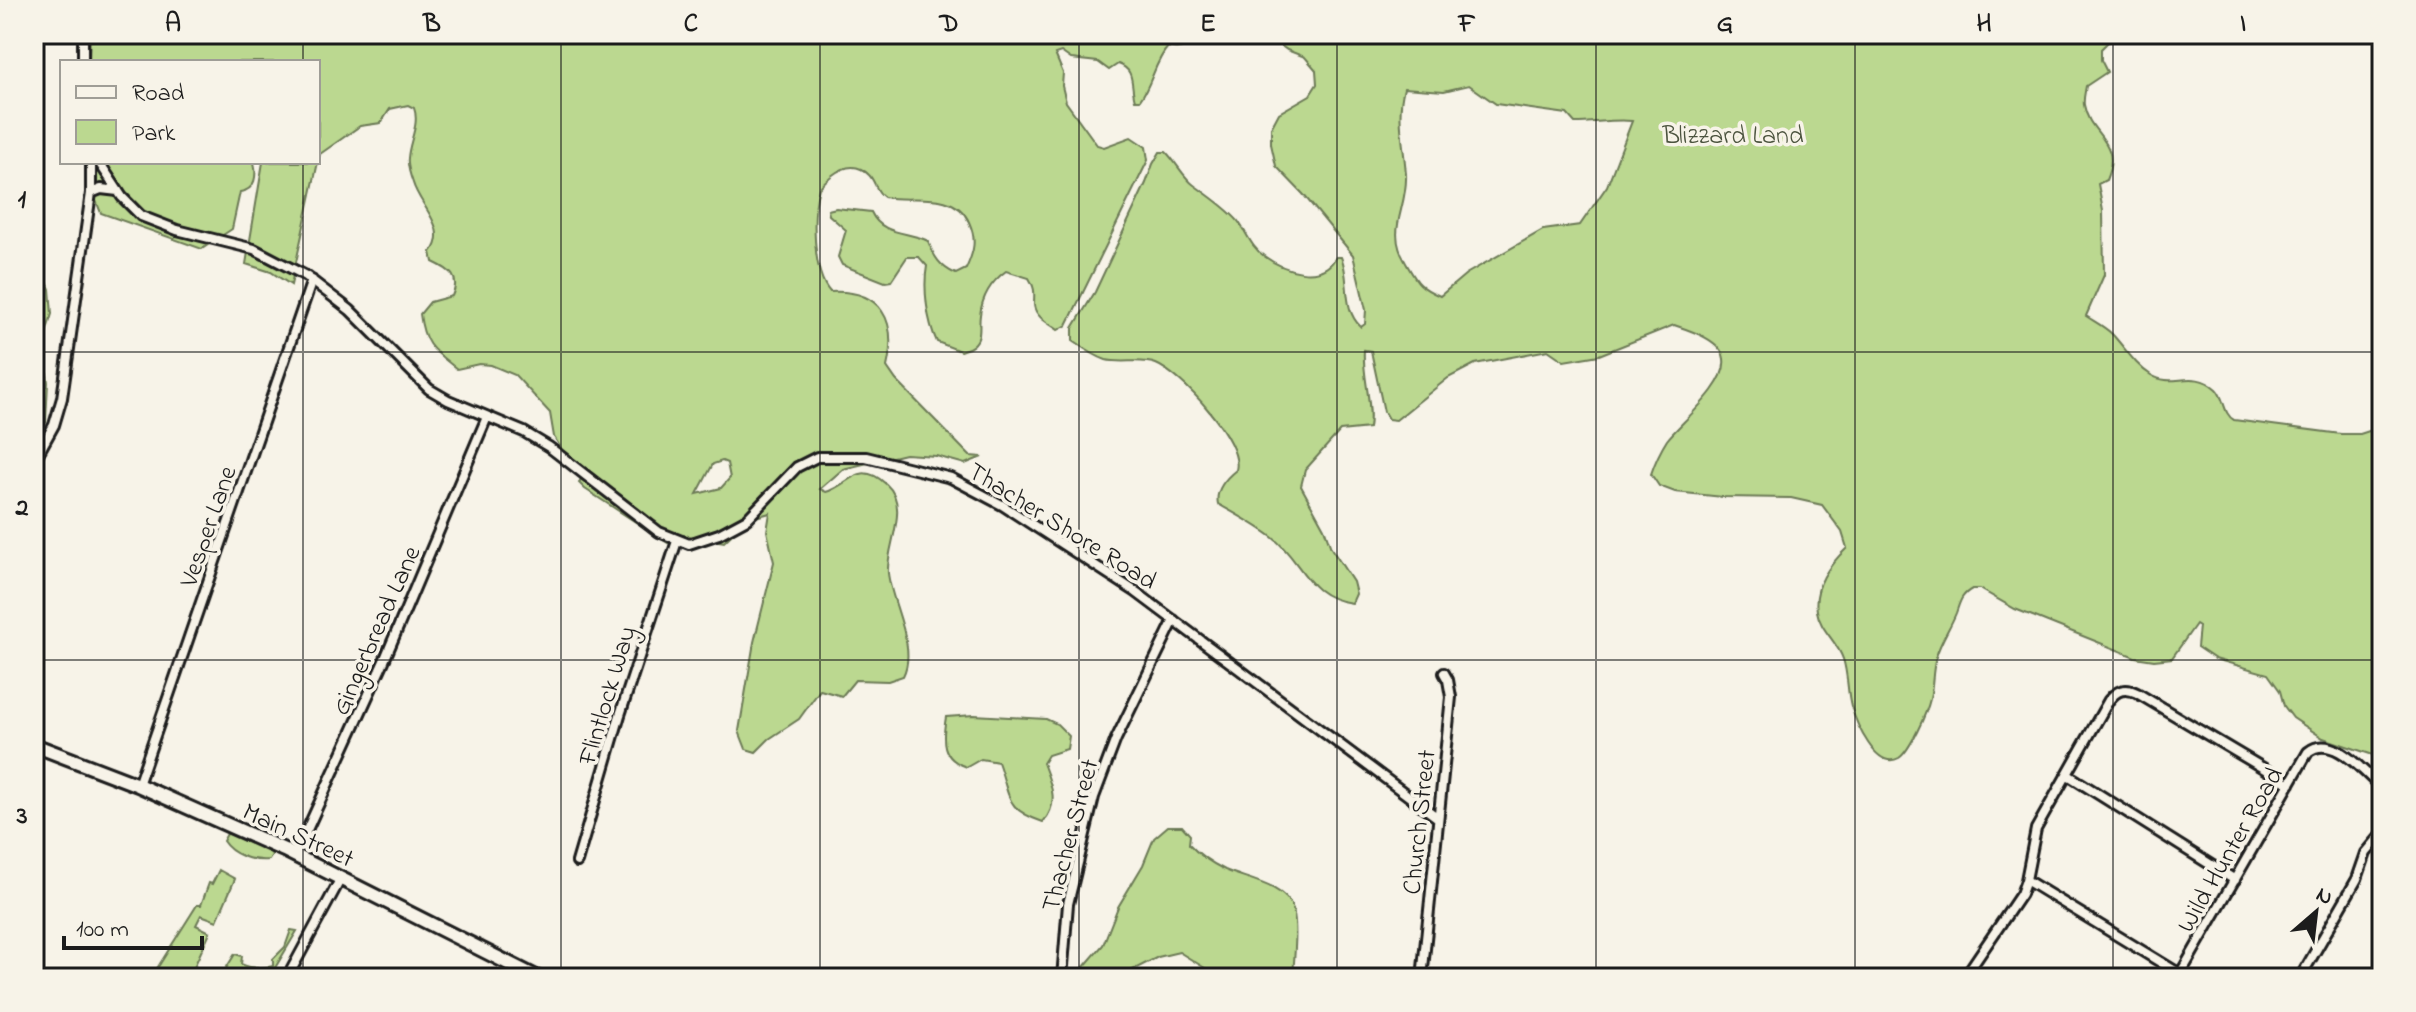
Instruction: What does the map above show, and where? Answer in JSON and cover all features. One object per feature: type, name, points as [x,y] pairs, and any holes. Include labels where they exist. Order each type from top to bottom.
[{"type":"main road","name":"Main Street","points":[[34,745],[138,785],[295,856],[538,978]]},
{"type":"street","points":[[83,34],[83,60]]},
{"type":"street","points":[[34,461],[54,425],[62,398],[91,193],[91,164]]},
{"type":"street","points":[[100,164],[134,210],[147,219],[260,251],[312,280],[350,310],[424,385],[448,400],[524,432],[561,454],[632,512],[677,541]]},
{"type":"street","points":[[91,193],[101,189],[118,191]]},
{"type":"street","name":"Vesper Lane","points":[[138,785],[312,280]]},
{"type":"street","name":"Gingerbread Lane","points":[[295,856],[384,661],[487,417]]},
{"type":"street","name":"Thacher Shore Road","points":[[677,541],[689,544],[705,541],[742,522],[792,472],[810,459],[835,455],[866,457],[917,468],[967,485],[1136,592],[1438,818]]},
{"type":"street","name":"Flintlock Way","points":[[577,862],[620,715],[677,541]]},
{"type":"street","name":"Thacher Street","points":[[1062,978],[1068,904],[1094,797],[1116,739],[1174,620]]},
{"type":"street","name":"Church Street","points":[[1422,978],[1451,697],[1444,673]]},
{"type":"street","points":[[1980,978],[1966,975],[2018,898],[2026,880],[2036,829],[2109,700],[2124,689],[2137,693],[2290,784]]},
{"type":"street","name":"Wild Hunter Road","points":[[2179,976],[2308,752],[2320,746],[2331,747],[2382,788]]},
{"type":"street","points":[[2068,775],[2235,880]]},
{"type":"street","points":[[2300,978],[2357,879],[2366,853],[2382,834]]},
{"type":"street","points":[[287,978],[341,878]]},
{"type":"street","points":[[2026,880],[2179,976]]},
{"type":"green space","points":[[90,34],[1191,34],[1191,39],[1184,46],[1168,47],[1140,100],[1135,100],[1130,74],[1124,67],[1118,64],[1109,70],[1098,62],[1071,59],[1061,52],[1055,54],[1063,73],[1066,102],[1097,145],[1104,147],[1131,137],[1146,147],[1148,160],[1067,325],[1058,330],[1037,313],[1034,289],[1029,278],[1006,271],[985,296],[979,336],[975,343],[960,351],[937,342],[927,304],[927,266],[919,257],[907,257],[891,281],[885,282],[842,265],[838,257],[846,230],[829,215],[828,210],[871,212],[889,229],[928,241],[938,261],[956,274],[966,269],[974,246],[969,222],[962,211],[943,201],[884,197],[869,175],[856,167],[842,169],[819,188],[815,242],[824,283],[830,292],[862,296],[882,311],[890,335],[887,367],[970,456],[982,457],[965,464],[936,456],[905,454],[843,469],[820,489],[826,492],[854,476],[868,474],[886,484],[893,493],[897,515],[888,573],[906,639],[907,664],[903,676],[888,681],[855,680],[842,696],[820,690],[799,719],[756,752],[746,749],[739,731],[754,642],[774,562],[767,531],[770,513],[748,519],[724,542],[684,535],[668,543],[579,483],[583,474],[573,467],[554,437],[550,413],[515,375],[491,365],[457,369],[442,357],[427,340],[420,314],[430,302],[452,296],[455,284],[449,271],[433,262],[431,252],[436,243],[435,226],[416,191],[409,170],[409,152],[416,120],[414,108],[408,105],[390,109],[381,123],[360,126],[320,154],[320,60],[89,60]],"holes":[[[727,463],[730,478],[721,488],[697,494],[713,464]]]},
{"type":"green space","name":"Blizzard Land","points":[[1265,34],[2116,34],[2101,49],[2101,60],[2107,72],[2086,86],[2084,98],[2087,115],[2108,147],[2110,156],[2106,180],[2098,184],[2103,211],[2104,275],[2086,316],[2109,331],[2151,375],[2159,379],[2191,379],[2208,383],[2219,393],[2234,420],[2341,434],[2360,434],[2372,430],[2382,432],[2382,758],[2323,738],[2293,718],[2268,674],[2215,659],[2197,647],[2199,626],[2196,624],[2172,658],[2154,660],[2135,657],[2015,609],[1980,589],[1972,589],[1963,596],[1940,646],[1930,699],[1913,740],[1899,758],[1882,758],[1868,743],[1857,723],[1843,659],[1821,624],[1817,611],[1820,584],[1847,548],[1842,532],[1822,505],[1791,498],[1723,497],[1675,492],[1659,486],[1651,474],[1667,440],[1712,391],[1723,369],[1724,359],[1717,346],[1674,325],[1599,355],[1564,361],[1548,350],[1475,364],[1448,378],[1396,420],[1388,419],[1384,412],[1371,351],[1364,350],[1369,428],[1340,431],[1305,470],[1301,486],[1324,528],[1331,548],[1353,582],[1356,594],[1352,603],[1324,594],[1272,537],[1218,504],[1220,489],[1236,470],[1236,458],[1221,427],[1194,395],[1156,364],[1106,360],[1073,341],[1073,328],[1095,292],[1160,152],[1166,152],[1190,182],[1234,216],[1256,248],[1272,261],[1291,270],[1312,272],[1341,257],[1351,312],[1361,327],[1365,324],[1366,310],[1353,255],[1276,166],[1271,128],[1279,113],[1310,95],[1317,84],[1316,70],[1305,57],[1287,50]],"holes":[[[1469,85],[1496,104],[1567,114],[1575,123],[1632,121],[1607,186],[1580,225],[1543,230],[1466,274],[1440,296],[1427,290],[1416,279],[1397,240],[1406,186],[1401,120],[1404,88],[1444,91]]]},
{"type":"green space","points":[[88,164],[254,164],[255,177],[249,188],[240,192],[232,229],[202,249],[101,213],[87,178]]},
{"type":"green space","points":[[263,164],[318,164],[291,285],[271,272],[246,264]]},
{"type":"green space","points":[[34,263],[42,271],[50,289],[52,314],[43,343],[48,382],[46,422],[34,436]]},
{"type":"green space","points":[[974,715],[1046,719],[1057,724],[1069,736],[1067,749],[1048,755],[1043,763],[1053,801],[1043,822],[1015,807],[998,762],[981,759],[967,767],[948,754],[944,741],[946,717]]},
{"type":"green space","points":[[1168,826],[1182,826],[1190,835],[1189,844],[1210,862],[1274,888],[1289,901],[1295,926],[1293,978],[1214,978],[1213,973],[1179,952],[1158,957],[1127,973],[1102,974],[1093,978],[1083,968],[1103,945],[1118,907],[1143,865],[1154,838]]},
{"type":"green space","points":[[228,832],[269,849],[272,855],[269,860],[250,859],[237,854],[223,841]]},
{"type":"green space","points":[[219,870],[235,879],[217,921],[201,915],[196,925],[210,932],[189,978],[151,978],[197,905],[201,905],[209,883],[212,884]]},
{"type":"green space","points":[[291,930],[297,931],[269,978],[220,978],[235,954],[242,956],[241,964],[245,966],[273,966],[273,959],[285,947]]}]
